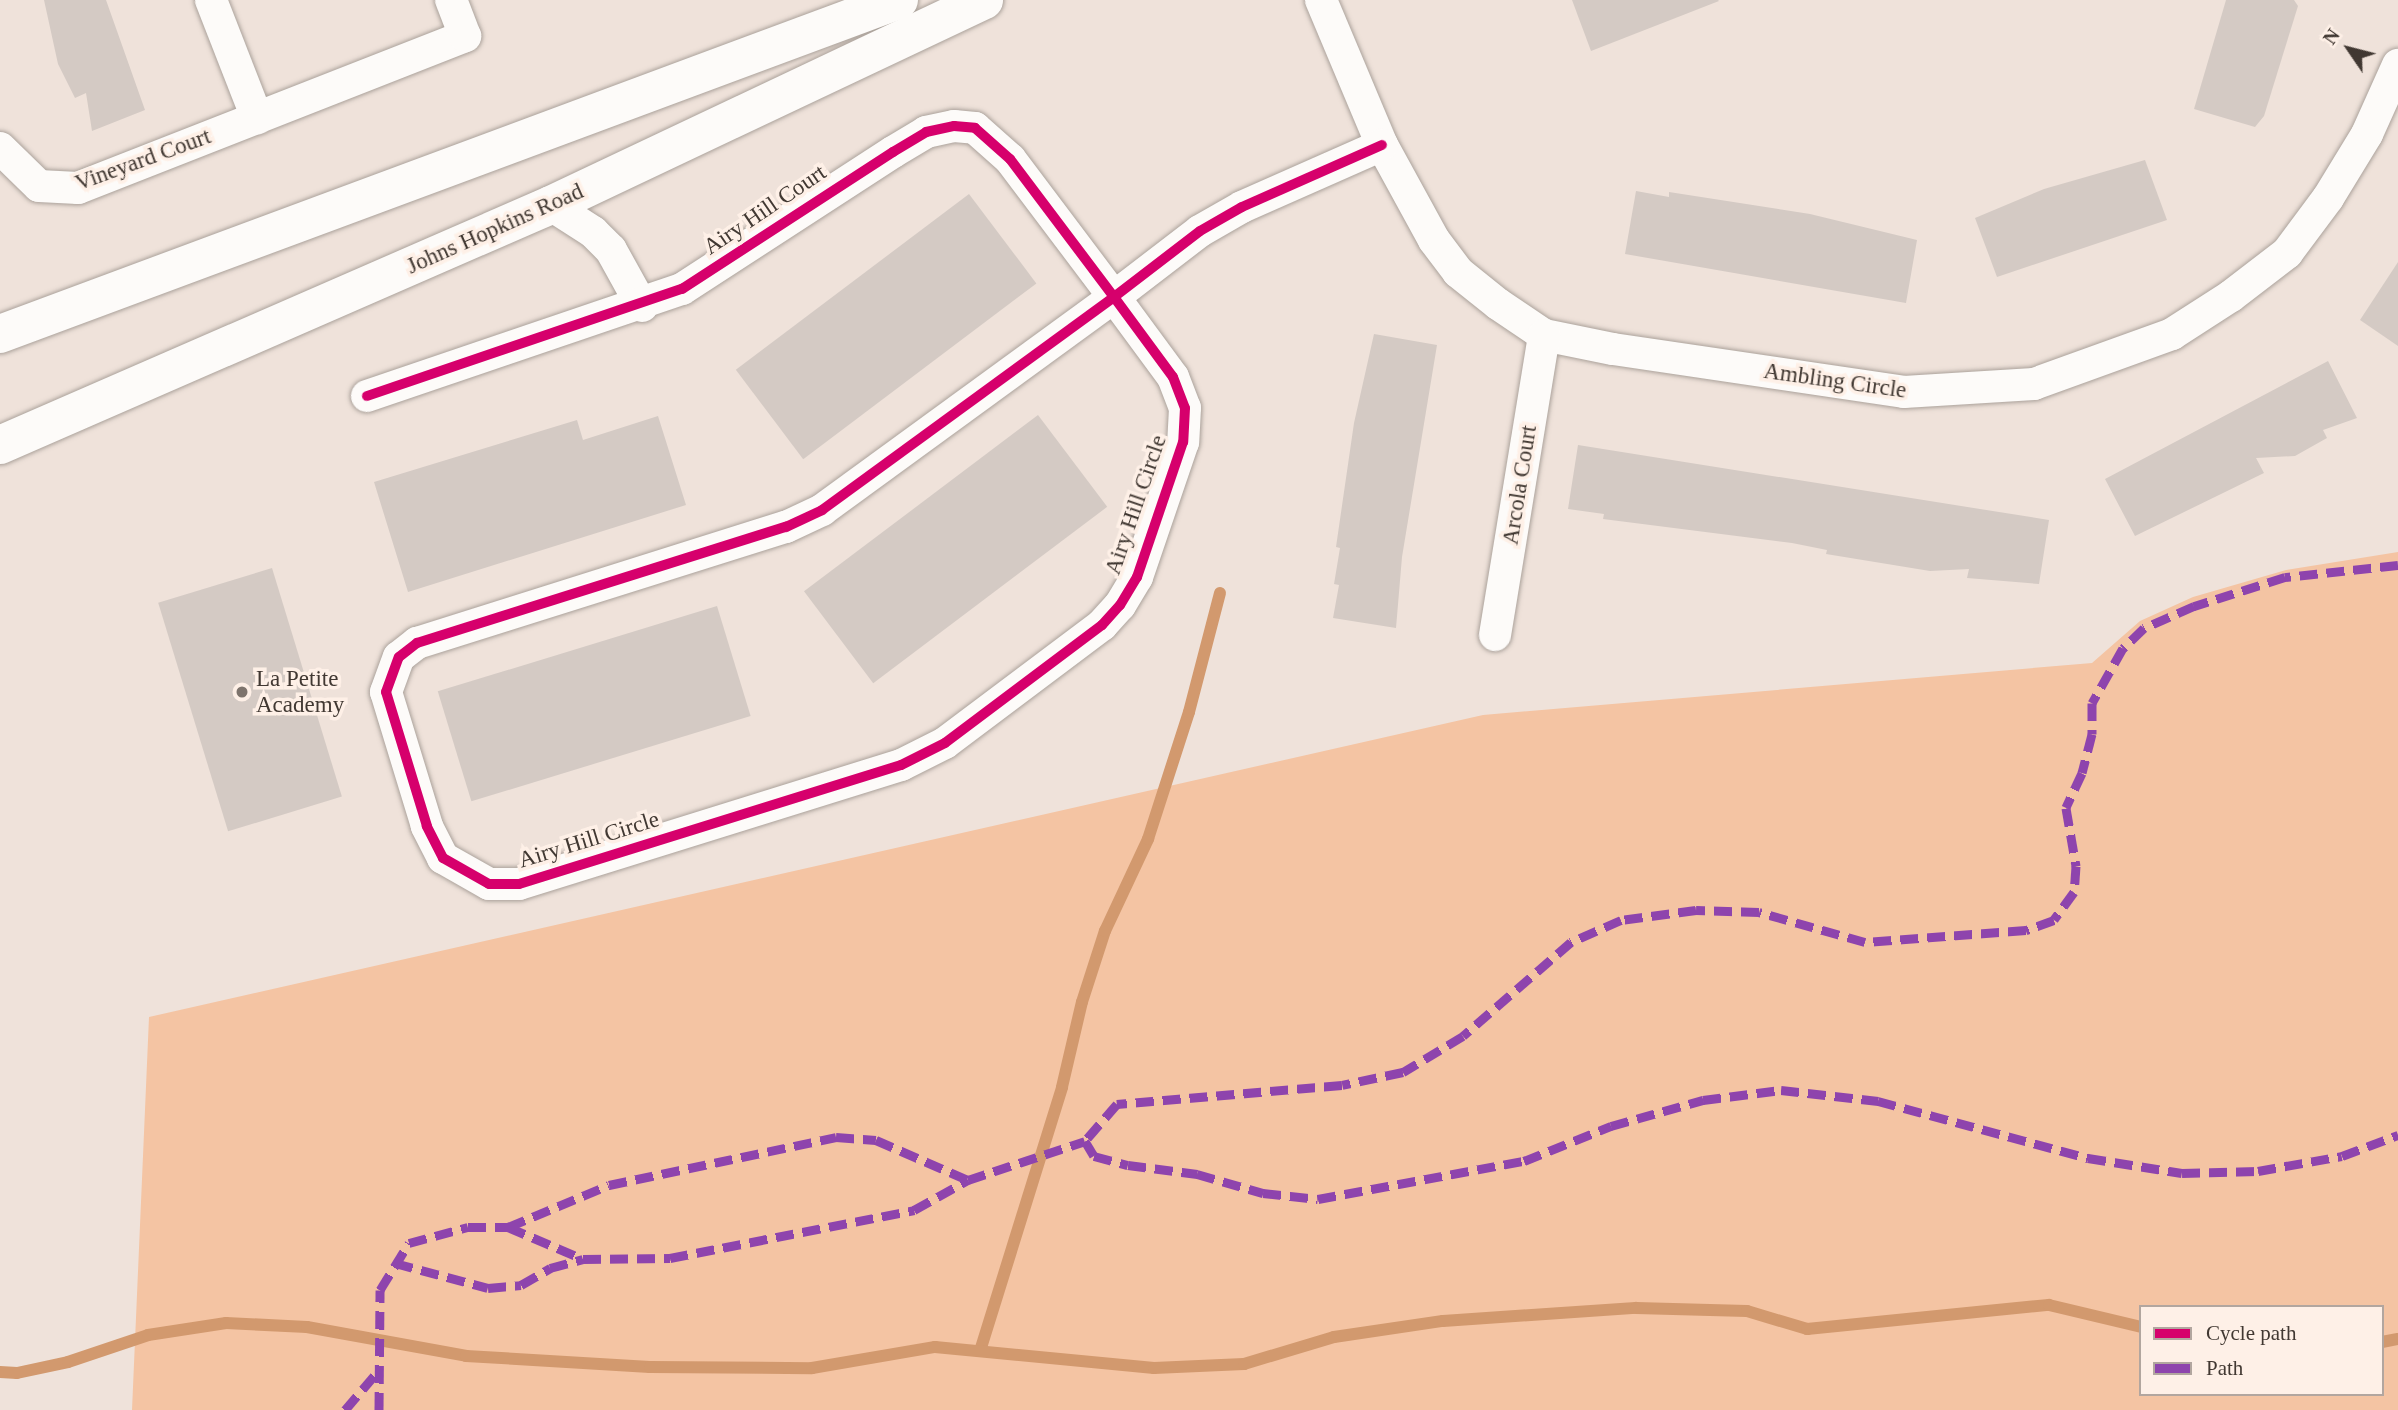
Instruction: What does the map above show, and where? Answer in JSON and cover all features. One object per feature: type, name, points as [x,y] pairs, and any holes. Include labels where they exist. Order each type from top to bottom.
[{"type":"street","points":[[211,0],[257,118]]},
{"type":"street","name":"Vineyard Court","points":[[0,148],[39,186],[78,188],[465,36],[451,0]]},
{"type":"street","points":[[0,334],[899,0]]},
{"type":"street","name":"Johns Hopkins Road","points":[[0,445],[551,205],[984,0]]},
{"type":"street","name":"Ambling Circle","points":[[1321,0],[1382,145],[1434,240],[1458,272],[1544,335],[1613,349],[1904,392],[2034,384],[2172,334],[2287,253],[2367,134],[2398,65]]},
{"type":"street","name":"Airy Hill Court","points":[[367,396],[642,306],[720,267],[838,186],[926,132],[954,126],[975,128],[1010,159],[1114,297]]},
{"type":"street","name":"Airy Hill Circle","points":[[1114,297],[1173,377],[1185,408],[1183,442],[1136,577],[1102,625],[945,743],[901,765],[519,884],[489,884],[443,858],[427,827],[386,692],[399,657],[417,643],[786,527],[822,510],[1210,225],[1382,145]]},
{"type":"street","points":[[551,205],[593,232],[611,250],[642,306]]},
{"type":"street","name":"Arcola Court","points":[[1496,635],[1544,335]]},
{"type":"shaded area","points":[[2398,552],[2398,1410],[132,1410],[149,1017],[1483,715],[2092,663],[2140,621],[2193,597],[2286,570]]},
{"type":"building","points":[[44,0],[106,0],[145,110],[92,131],[86,93],[75,98],[58,64]]},
{"type":"building","points":[[1572,0],[1718,0],[1719,1],[1591,51]]},
{"type":"building","points":[[2226,0],[2294,0],[2298,6],[2264,116],[2255,127],[2194,109]]},
{"type":"building","points":[[2145,160],[2167,220],[1997,277],[1975,218],[2044,189]]},
{"type":"building","points":[[1636,191],[1669,197],[1669,192],[1810,214],[1917,240],[1906,303],[1625,254]]},
{"type":"building","points":[[969,194],[1036,283],[803,459],[736,370]]},
{"type":"building","points":[[2398,262],[2398,346],[2360,320]]},
{"type":"building","points":[[1374,334],[1437,345],[1402,557],[1396,628],[1333,618],[1339,585],[1334,584],[1340,548],[1336,547],[1354,423]]},
{"type":"building","points":[[2328,361],[2357,418],[2323,430],[2327,438],[2295,456],[2256,458],[2264,473],[2135,536],[2105,479]]},
{"type":"building","points":[[1038,415],[1107,507],[873,683],[804,591]]},
{"type":"building","points":[[658,416],[686,505],[408,592],[374,482],[577,420],[583,440]]},
{"type":"building","points":[[1578,445],[2049,520],[2039,584],[1967,578],[1969,569],[1930,571],[1826,554],[1827,550],[1792,543],[1603,519],[1604,514],[1568,509]]},
{"type":"building","points":[[272,568],[342,797],[228,831],[158,603]]},
{"type":"building","points":[[717,606],[751,716],[471,801],[438,691]]},
{"type":"waterway","points":[[980,1351],[1062,1087],[1082,1002],[1105,931],[1148,839],[1189,712],[1220,593]]},
{"type":"waterway","points":[[0,1372],[17,1373],[68,1362],[148,1335],[226,1323],[307,1327],[466,1356],[650,1367],[812,1368],[935,1347],[1154,1368],[1244,1364],[1334,1337],[1443,1321],[1636,1308],[1747,1311],[1807,1329],[2049,1305],[2139,1327]]},
{"type":"waterway","points":[[2384,1342],[2398,1339]]},
{"type":"marked path","points":[[2398,565],[2285,577],[2194,606],[2144,628],[2123,648],[2092,703],[2092,734],[2082,773],[2066,808],[2076,866],[2074,892],[2054,920],[2026,930],[1865,942],[1759,912],[1696,910],[1621,920],[1571,942],[1463,1036],[1403,1072],[1342,1085],[1117,1104],[1085,1141],[1094,1156],[1128,1165],[1197,1174],[1263,1193],[1318,1199],[1524,1161],[1611,1126],[1703,1100],[1781,1090],[1878,1101],[2088,1158],[2182,1173],[2258,1171],[2342,1156],[2398,1135]]},
{"type":"marked path","points":[[379,1410],[380,1290],[409,1243],[468,1227],[508,1227],[609,1185],[836,1137],[876,1140],[968,1180],[1085,1141]]},
{"type":"marked path","points":[[395,1263],[488,1288],[521,1285],[550,1268],[583,1259],[670,1258],[914,1210],[968,1180]]},
{"type":"marked path","points":[[508,1227],[583,1259]]},
{"type":"marked path","points":[[345,1410],[379,1370]]},
{"type":"cycle path","points":[[367,396],[682,289],[926,132],[954,126],[975,128],[1010,159],[1114,297],[1173,377],[1185,408],[1183,442],[1137,577],[1120,605],[1102,625],[945,743],[901,765],[519,884],[489,884],[443,858],[427,826],[386,692],[399,657],[417,643],[786,527],[822,510],[1114,297],[1200,231],[1242,207],[1382,145]]},
{"type":"place","name":"La Petite Academy","points":[[242,692]]}]
